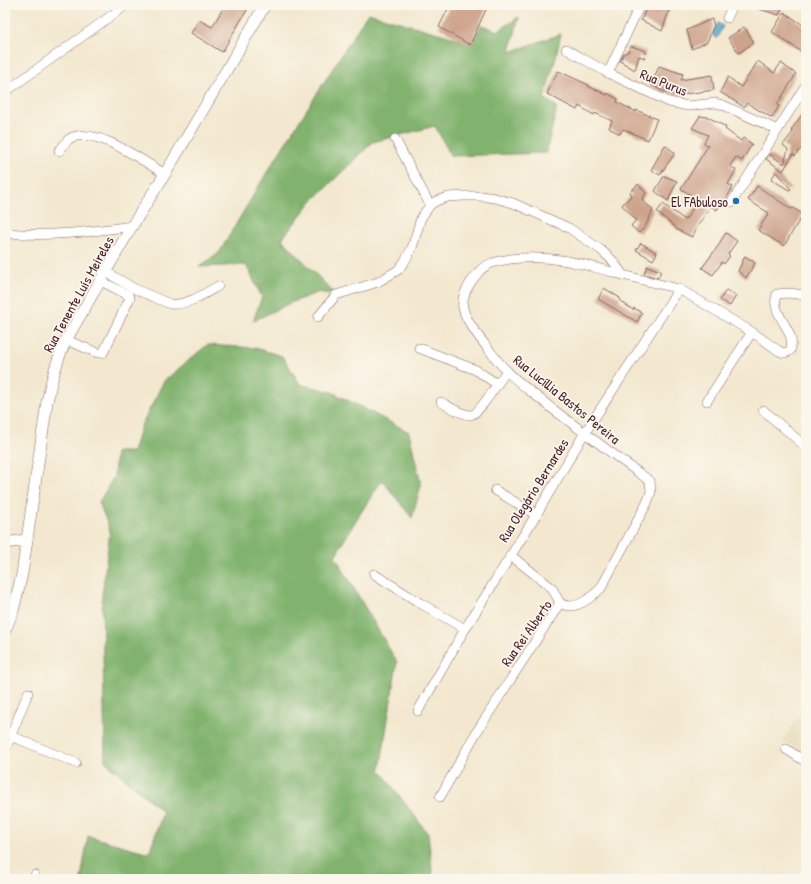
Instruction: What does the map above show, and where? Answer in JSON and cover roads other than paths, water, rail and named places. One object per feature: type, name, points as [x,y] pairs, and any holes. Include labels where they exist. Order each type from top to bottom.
[{"type":"main road","name":"Rua Tenente Luís Meireles","points":[[5,630],[22,574],[52,376],[59,355],[66,340],[132,226],[165,174],[265,5]]},
{"type":"main road","points":[[5,543],[27,540]]},
{"type":"street","points":[[5,92],[126,5]]},
{"type":"street","points":[[608,73],[640,5]]},
{"type":"street","points":[[727,18],[733,5]]},
{"type":"street","name":"Rua Purus","points":[[566,49],[608,73],[669,102],[688,106],[715,103],[723,105],[778,130]]},
{"type":"street","points":[[732,202],[806,85]]},
{"type":"street","points":[[59,151],[69,140],[86,136],[96,137],[107,140],[165,174]]},
{"type":"street","points":[[395,139],[430,205]]},
{"type":"street","points":[[318,317],[336,294],[378,282],[398,270],[412,248],[421,218],[430,205],[436,201],[448,197],[464,196],[495,198],[514,203],[570,228],[601,250],[613,261],[623,276]]},
{"type":"street","points":[[5,232],[50,234],[80,233],[132,226]]},
{"type":"street","name":"Rua Lucíllia Bastos Pereira","points":[[650,481],[584,434],[507,371],[466,318],[462,302],[472,279],[486,265],[501,261],[544,257],[565,260],[623,276],[678,288],[784,353],[790,351],[792,340],[786,324],[777,310],[775,299],[777,294],[784,293],[806,296]]},
{"type":"street","points":[[103,277],[170,304],[180,304],[195,299],[218,286]]},
{"type":"street","points":[[66,340],[98,353],[103,353],[130,298],[103,277]]},
{"type":"street","name":"Rua Olegário Bernardes","points":[[418,711],[465,629],[536,515],[584,434],[678,288]]},
{"type":"street","points":[[707,401],[752,332]]},
{"type":"street","points":[[419,348],[476,370],[496,384]]},
{"type":"street","points":[[441,402],[463,414],[471,416],[482,407],[496,384],[507,371]]},
{"type":"street","points":[[763,410],[806,447]]},
{"type":"street","name":"Rua Rei Alberto","points":[[440,797],[476,732],[560,604],[573,607],[596,593],[600,588],[650,497],[652,488],[650,481]]},
{"type":"street","points":[[495,490],[536,515]]},
{"type":"street","points":[[510,555],[552,588],[560,604]]},
{"type":"street","points":[[374,574],[465,629]]},
{"type":"street","points":[[5,750],[7,739],[28,693]]},
{"type":"street","points":[[7,739],[16,738],[60,755],[76,763]]},
{"type":"street","points":[[786,749],[806,762]]},
{"type":"water","points":[[718,23],[723,26],[717,38],[712,35]]},
{"type":"place","name":"El FAbuloso","points":[[736,201]]}]
